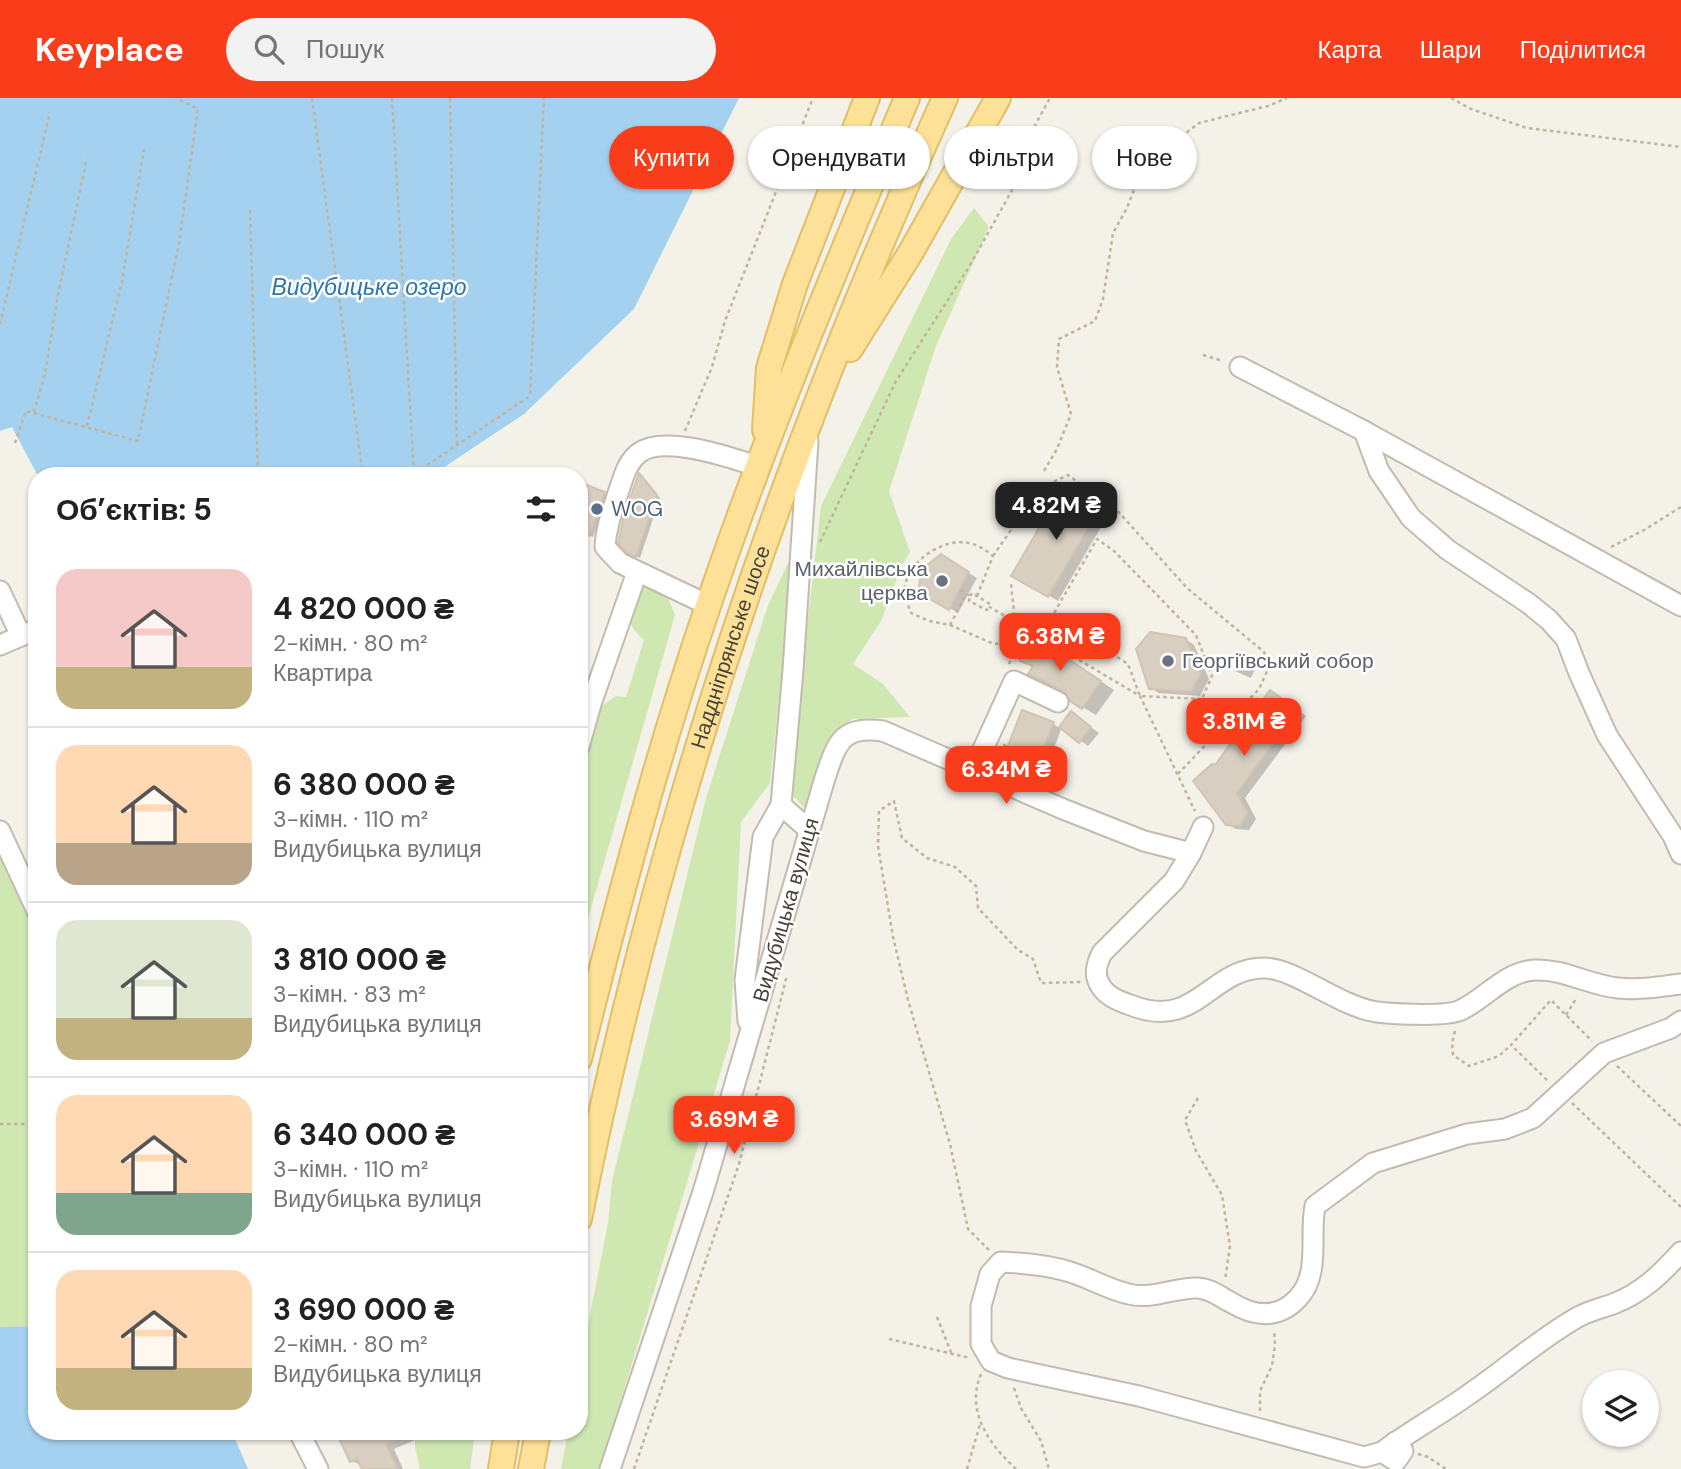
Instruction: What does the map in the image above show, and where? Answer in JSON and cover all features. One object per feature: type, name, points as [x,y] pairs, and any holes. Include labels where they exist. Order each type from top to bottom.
[{"type":"main road","points":[[761,460],[769,368],[794,284],[867,98]]},
{"type":"main road","name":"Наддніпрянське шосе","points":[[588,1023],[620,895],[708,605],[761,460],[907,98]]},
{"type":"main road","name":"Наддніпрянське шосе","points":[[588,1175],[633,984],[688,776],[738,618],[813,411],[893,213],[946,98]]},
{"type":"main road","points":[[813,411],[911,252],[998,98]]},
{"type":"main road","points":[[501,1469],[506,1440]]},
{"type":"main road","points":[[531,1469],[536,1440]]},
{"type":"street","points":[[1240,367],[1364,431],[1681,606]]},
{"type":"street","points":[[749,1032],[744,980],[763,837],[781,805],[813,411]]},
{"type":"street","points":[[1364,431],[1379,471],[1411,518],[1448,551],[1528,603],[1549,620],[1566,639],[1606,735],[1673,836],[1681,854]]},
{"type":"street","points":[[708,605],[620,563],[605,547],[606,529],[628,465],[640,452],[656,446],[761,460]]},
{"type":"street","points":[[588,715],[637,572]]},
{"type":"street","points":[[0,591],[28,632]]},
{"type":"street","points":[[0,645],[28,633]]},
{"type":"street","points":[[974,769],[1014,681],[1058,702]]},
{"type":"street","name":"Видубицька вулиця","points":[[610,1469],[698,1205],[835,749],[849,733],[863,728],[883,731],[1063,809],[1144,841],[1191,853]]},
{"type":"street","points":[[781,805],[809,830]]},
{"type":"street","points":[[1203,827],[1174,881],[1102,953],[1096,964],[1098,982],[1102,989],[1114,998],[1153,1013],[1174,1011],[1190,1006],[1238,972],[1263,968],[1275,969],[1338,999],[1376,1012],[1445,1014],[1460,1011],[1505,979],[1533,969],[1565,973],[1616,988],[1655,988],[1681,984]]},
{"type":"street","points":[[0,831],[28,892]]},
{"type":"street","points":[[1681,1021],[1671,1028],[1604,1053],[1533,1118],[1506,1129],[1467,1134],[1373,1163],[1315,1206],[1312,1223],[1313,1268],[1300,1296],[1283,1311],[1264,1315],[1233,1304],[1216,1293],[1198,1288],[1132,1295],[1068,1272],[1026,1263],[1001,1262],[990,1274],[981,1307],[981,1344],[1000,1365],[1139,1395],[1364,1457],[1393,1448],[1580,1315],[1616,1303],[1654,1282],[1681,1252]]},
{"type":"street","points":[[303,1440],[317,1469]]},
{"type":"path","points":[[15,443],[26,411],[138,441],[178,243],[198,108],[176,98]]},
{"type":"path","points":[[312,98],[362,467]]},
{"type":"path","points":[[391,98],[414,467]]},
{"type":"path","points":[[450,98],[457,445]]},
{"type":"path","points":[[424,467],[530,396],[544,98]]},
{"type":"path","points":[[678,447],[712,367],[725,321],[813,98]]},
{"type":"path","points":[[816,552],[896,381],[969,267],[1020,176],[1033,130],[1050,98]]},
{"type":"path","points":[[1044,471],[1058,449],[1071,414],[1057,367],[1059,340],[1095,321],[1103,299],[1113,233],[1127,208],[1142,169],[1199,124],[1268,106],[1287,98]]},
{"type":"path","points":[[1451,98],[1471,109],[1527,128],[1681,147]]},
{"type":"path","points":[[0,324],[50,112]]},
{"type":"path","points":[[87,427],[122,281],[144,149]]},
{"type":"path","points":[[34,413],[45,374],[58,294],[87,158]]},
{"type":"path","points":[[250,210],[258,467]]},
{"type":"path","points":[[1203,355],[1240,367]]},
{"type":"path","points":[[976,596],[993,555],[1040,488],[1068,475],[1115,508],[1187,587],[1264,652],[1268,669],[1259,689],[1177,775]]},
{"type":"path","points":[[1588,555],[1620,543],[1681,507]]},
{"type":"path","points":[[1040,637],[1097,539],[1114,551],[1196,635],[1212,676],[1202,699]]},
{"type":"path","points":[[993,555],[969,543],[957,542],[940,547],[916,564],[907,576],[904,595],[911,613],[929,621],[950,625],[994,644],[1015,642]]},
{"type":"path","points":[[1008,666],[1015,642],[1011,583]]},
{"type":"path","points":[[960,590],[970,596],[972,593],[1013,622],[1140,696],[1202,699],[1231,719]]},
{"type":"path","points":[[950,625],[966,594]]},
{"type":"path","points":[[970,596],[969,601],[986,610],[988,606]]},
{"type":"path","points":[[1052,615],[1128,664],[1140,696],[1203,827]]},
{"type":"path","points":[[1001,1262],[968,1229],[950,1144],[908,1000],[893,937],[878,846],[879,811],[894,801],[902,838],[927,858],[955,867],[976,886],[978,908],[1018,950],[1032,959],[1041,983],[1098,982]]},
{"type":"path","points":[[1566,1015],[1580,993]]},
{"type":"path","points":[[1460,1011],[1452,1043],[1453,1055],[1469,1066],[1499,1056],[1551,1000]]},
{"type":"path","points":[[1511,1045],[1681,1207]]},
{"type":"path","points":[[1198,1098],[1185,1119],[1196,1151],[1222,1195],[1230,1245],[1223,1297]]},
{"type":"path","points":[[0,1124],[28,1124]]},
{"type":"path","points":[[1260,1429],[1260,1391],[1272,1366],[1275,1344],[1272,1313]]},
{"type":"path","points":[[937,1317],[952,1355]]},
{"type":"path","points":[[889,1339],[1000,1365]]},
{"type":"path","points":[[1000,1365],[979,1377],[976,1399],[980,1424],[989,1442],[1016,1469]]},
{"type":"path","points":[[1000,1365],[1041,1441],[1049,1469]]},
{"type":"path","points":[[967,1469],[980,1424]]},
{"type":"path","points":[[1393,1448],[1428,1457],[1446,1469]]},
{"type":"green space","points":[[974,208],[989,227],[936,346],[889,491],[910,552],[902,565],[881,621],[853,664],[883,684],[910,717],[852,719],[830,741],[813,800],[804,807],[788,791],[821,506],[951,239]]},
{"type":"green space","points":[[791,557],[770,783],[741,822],[730,1041],[600,1469],[561,1469],[566,1440],[588,1440],[588,1325],[608,1223],[612,1181],[706,798],[768,605]]},
{"type":"green space","points":[[643,586],[668,598],[675,615],[588,919],[588,749],[599,708],[616,696],[626,697],[644,640],[632,627],[629,615],[637,587]]},
{"type":"green space","points":[[0,831],[28,892],[28,1326],[0,1327]]},
{"type":"green space","points":[[415,1440],[474,1440],[470,1469],[420,1469]]},
{"type":"water","name":"Видубицьке озеро","points":[[0,98],[739,98],[725,126],[609,126],[609,189],[694,189],[634,309],[524,414],[444,467],[33,467],[12,427],[0,431]]},
{"type":"water","points":[[28,1326],[28,1440],[235,1440],[248,1469],[0,1469],[0,1327]]},
{"type":"building","points":[[639,473],[657,495],[636,557],[627,553],[618,543],[624,515]]},
{"type":"building","points":[[588,485],[605,492],[588,536]]},
{"type":"building","points":[[1063,487],[1100,508],[1048,597],[1011,576]]},
{"type":"building","name":"Михайлівська церква","points":[[941,554],[969,572],[949,610],[918,592],[922,569]]},
{"type":"building","name":"Георгіївський собор","points":[[1150,632],[1186,638],[1201,674],[1191,692],[1149,689],[1136,649]]},
{"type":"building","points":[[1032,643],[1043,652],[1047,645],[1101,681],[1082,709],[1070,701],[1064,691],[1028,674],[1033,666],[1020,661],[1018,654],[1020,646]]},
{"type":"building","points":[[1270,690],[1298,710],[1237,793],[1248,813],[1240,826],[1226,825],[1193,781],[1212,764],[1215,765]]},
{"type":"building","points":[[1022,710],[1054,722],[1034,773],[1002,761]]},
{"type":"building","points":[[1071,711],[1091,727],[1079,743],[1059,727]]},
{"type":"building","points":[[340,1440],[396,1440],[386,1444],[398,1469],[362,1469],[357,1459],[350,1462]]},
{"type":"place","name":"WOG","points":[[597,509]]},
{"type":"place","name":"Михайлівська церква","points":[[942,581]]},
{"type":"place","name":"Георгіївський собор","points":[[1168,661]]}]
